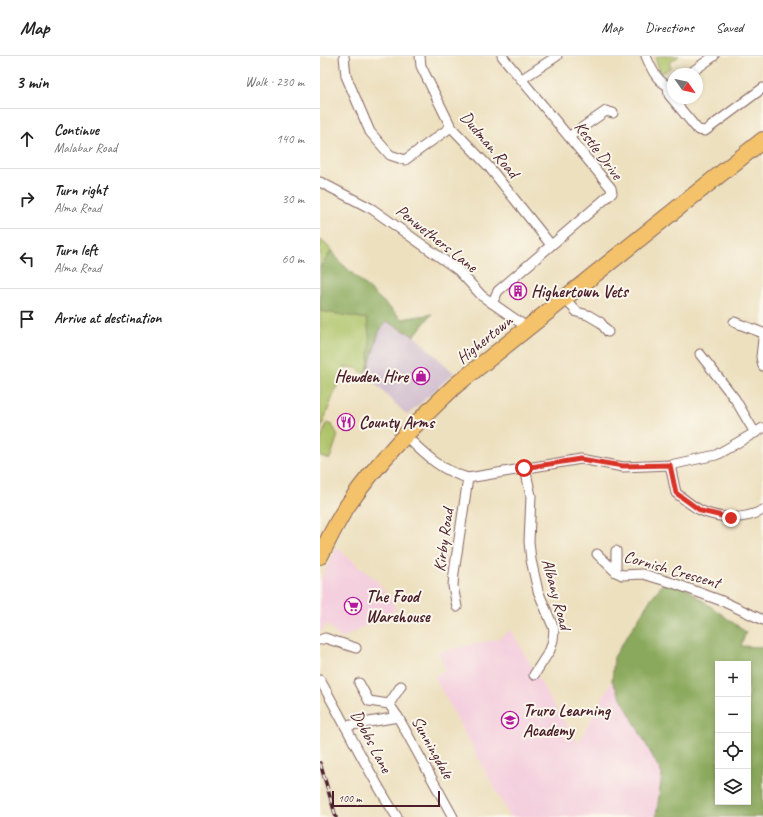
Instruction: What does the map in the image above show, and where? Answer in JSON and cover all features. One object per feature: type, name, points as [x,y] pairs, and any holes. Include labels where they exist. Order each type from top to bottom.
[{"type":"highway","name":"Highertown","points":[[320,556],[347,506],[374,471],[456,385],[763,140]]},
{"type":"street","points":[[344,56],[346,76],[357,105],[370,132],[390,155],[405,160],[451,127]]},
{"type":"street","name":"Dudman Road","points":[[420,56],[421,66],[451,127],[489,167],[551,245]]},
{"type":"street","name":"Kestle Drive","points":[[492,303],[498,291],[536,260],[551,245],[612,193],[611,188],[570,136],[502,56]]},
{"type":"street","points":[[522,80],[557,56]]},
{"type":"street","points":[[646,56],[653,72],[662,83],[667,85]]},
{"type":"street","points":[[697,68],[714,56]]},
{"type":"street","points":[[677,104],[698,130],[705,131],[763,88]]},
{"type":"street","points":[[570,136],[606,111],[613,113]]},
{"type":"street","name":"Penwethers Lane","points":[[320,182],[372,209],[458,270],[482,296],[528,328]]},
{"type":"street","points":[[564,299],[577,312],[588,315],[600,322],[608,332]]},
{"type":"street","points":[[734,322],[763,333]]},
{"type":"street","points":[[763,339],[761,357],[763,366]]},
{"type":"street","points":[[406,436],[436,464],[452,474],[468,478],[581,459],[623,466],[670,465],[716,455],[759,431],[700,354]]},
{"type":"street","points":[[670,465],[676,493],[701,511],[731,518],[756,514],[763,510]]},
{"type":"street","name":"Albany Road","points":[[524,468],[531,496],[529,542],[531,560],[538,591],[554,629],[550,650],[534,675]]},
{"type":"street","name":"Kirby Road","points":[[457,607],[453,586],[454,573],[468,478]]},
{"type":"street","points":[[616,551],[616,572]]},
{"type":"street","name":"Cornish Crescent","points":[[598,554],[616,572],[622,575],[643,574],[673,582],[722,601],[763,620]]},
{"type":"street","points":[[320,640],[325,638],[356,648]]},
{"type":"street","name":"Dobbs Lane","points":[[320,680],[346,726],[378,789],[397,817]]},
{"type":"street","points":[[359,683],[369,700],[389,704],[398,717]]},
{"type":"street","points":[[389,704],[401,686]]},
{"type":"street","name":"Sunningdale","points":[[346,726],[398,717],[453,817]]},
{"type":"shaded area","points":[[386,321],[414,336],[454,373],[407,415],[365,374],[379,332]]},
{"type":"shaded area","points":[[337,548],[377,581],[397,609],[341,639],[327,624],[320,632],[320,580]]},
{"type":"shaded area","name":"Truro Learning Academy","points":[[511,630],[549,697],[578,743],[612,681],[662,774],[656,817],[510,817],[434,676],[446,670],[438,652],[498,639]]},
{"type":"green space","points":[[660,56],[679,56],[669,63],[671,67],[667,68],[667,70],[661,74],[655,58]]},
{"type":"green space","points":[[320,239],[332,250],[320,268]]},
{"type":"green space","points":[[332,250],[339,261],[402,319],[432,314],[414,336],[386,321],[379,332],[368,369],[370,344],[367,319],[320,311],[320,268]]},
{"type":"green space","points":[[320,311],[367,319],[370,339],[370,354],[368,368],[365,374],[356,368],[344,367],[320,431]]},
{"type":"green space","points":[[327,423],[332,425],[338,435],[330,459],[320,456],[320,441]]},
{"type":"green space","points":[[669,576],[746,632],[741,646],[763,647],[763,817],[656,817],[662,774],[612,681],[614,657],[652,597]]},
{"type":"railway","points":[[320,763],[336,817]]},
{"type":"place","name":"Highertown Vets","points":[[518,291]]},
{"type":"place","name":"Hewden Hire","points":[[421,376]]},
{"type":"place","name":"County Arms","points":[[346,422]]},
{"type":"place","name":"The Food Warehouse","points":[[353,606]]},
{"type":"place","name":"Truro Learning Academy","points":[[510,720]]},
{"type":"route","points":[[524,468],[581,459],[623,466],[670,465],[676,493],[701,511],[731,518]]}]
